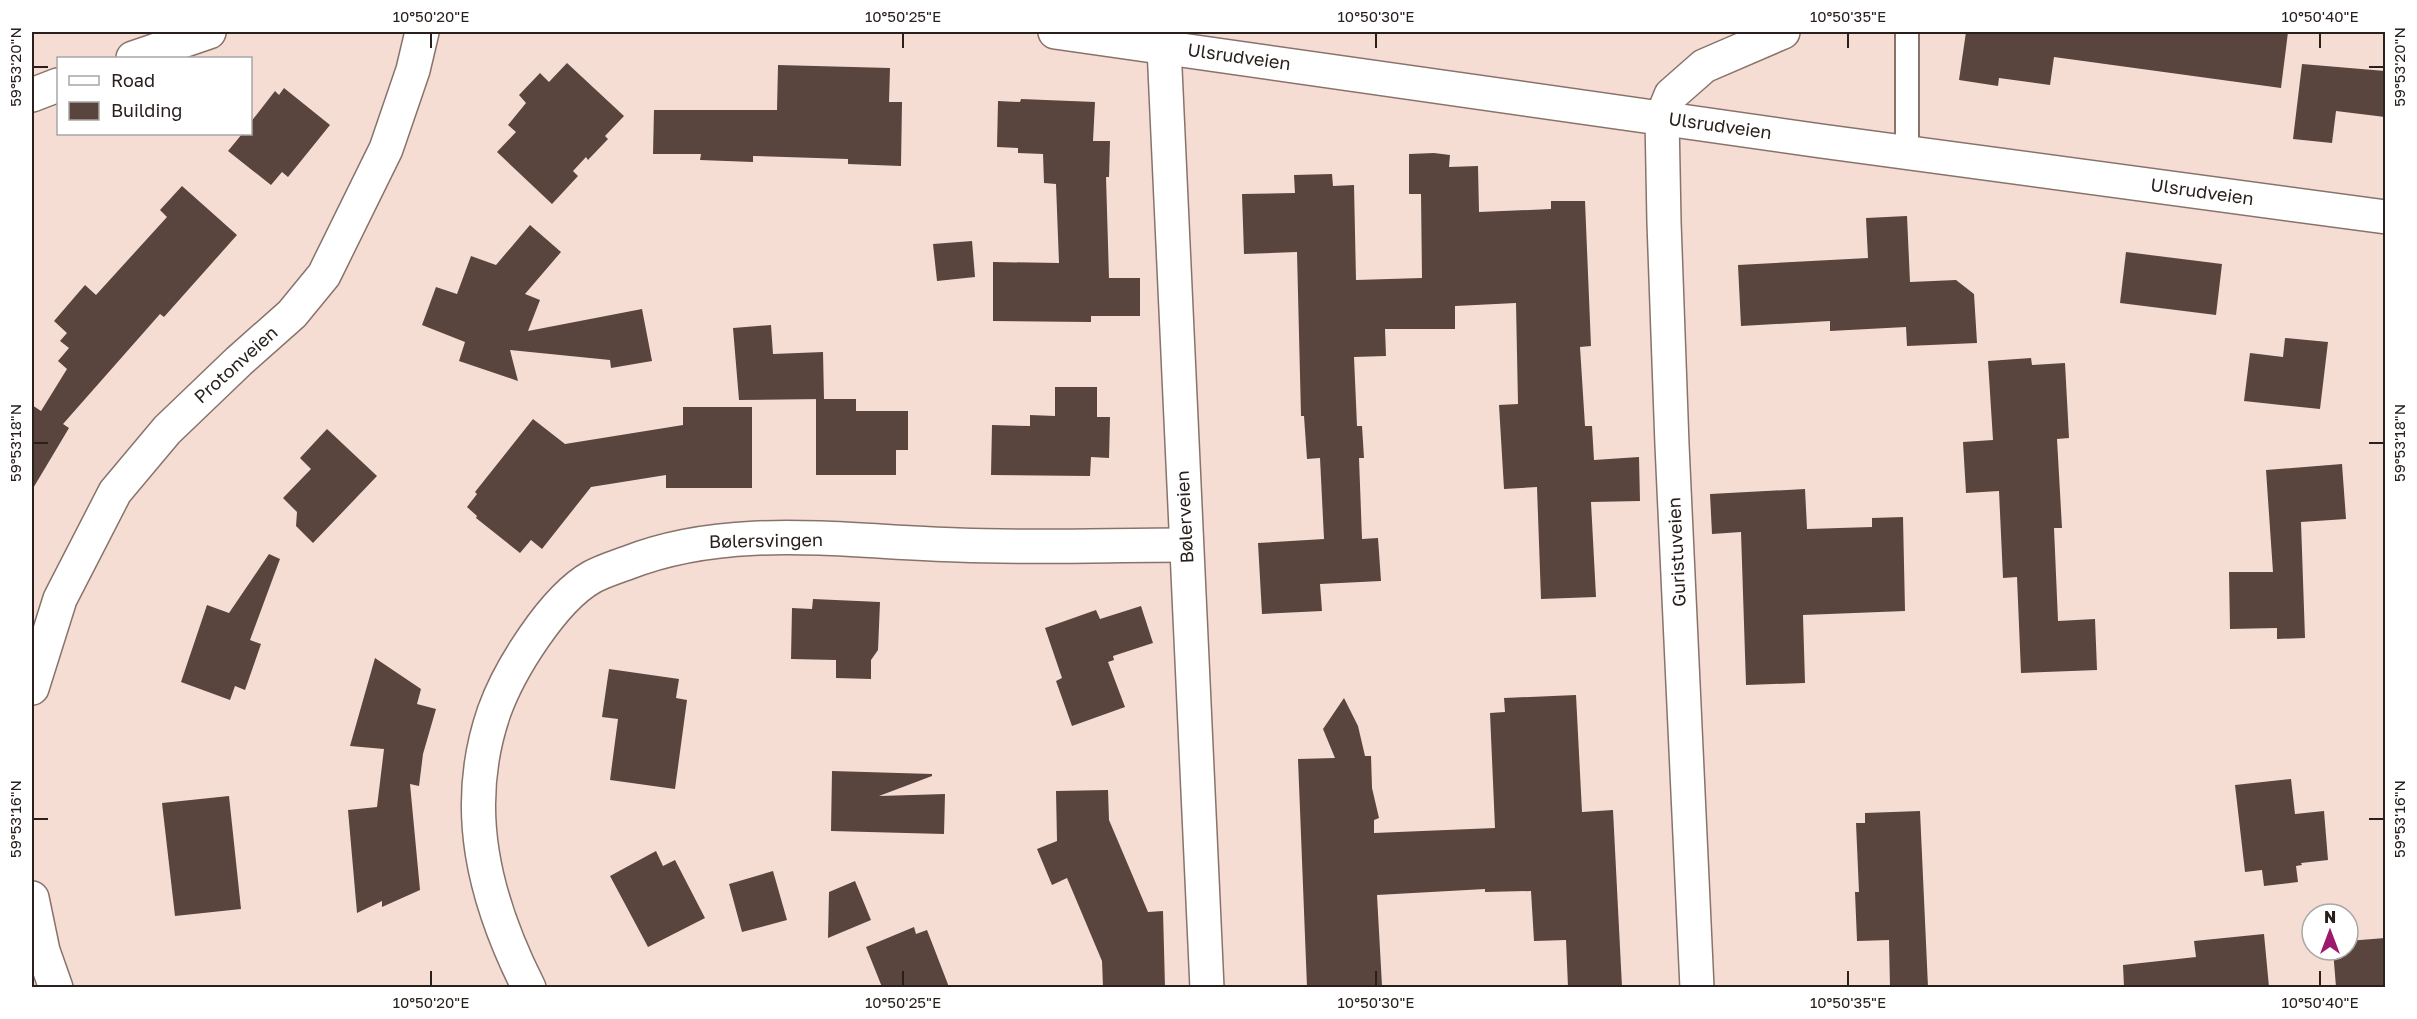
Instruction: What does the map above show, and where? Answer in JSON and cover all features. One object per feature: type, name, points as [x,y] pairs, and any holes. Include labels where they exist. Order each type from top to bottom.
[{"type":"street","points":[[136,57],[209,32]]},
{"type":"street","name":"Protonveien","points":[[32,688],[60,600],[115,492],[167,430],[292,314],[324,275],[386,149],[414,70],[422,32]]},
{"type":"street","name":"Ulsrudveien","points":[[1055,32],[2385,217]]},
{"type":"street","points":[[1662,117],[1671,95],[1704,66],[1783,32]]},
{"type":"street","name":"Bølerveien","points":[[1164,47],[1207,987]]},
{"type":"street","points":[[32,95],[57,85]]},
{"type":"street","name":"Guristuveien","points":[[1662,117],[1672,444],[1696,987]]},
{"type":"street","name":"Bølersvingen","points":[[529,987],[512,955],[494,909],[479,831],[477,786],[487,734],[501,693],[519,658],[565,597],[592,576],[655,552],[715,540],[748,538],[895,541],[958,545],[1186,545]]},
{"type":"street","points":[[32,898],[43,951],[56,987]]},
{"type":"lane","points":[[1907,32],[1907,152]]},
{"type":"building","points":[[1966,32],[2288,32],[2281,88],[2054,57],[2050,85],[1999,78],[1998,86],[1959,80]]},
{"type":"building","points":[[567,63],[624,116],[605,136],[608,139],[588,160],[586,157],[573,171],[578,176],[552,204],[497,152],[516,132],[508,125],[526,103],[519,95],[540,73],[549,82]]},
{"type":"building","points":[[2302,64],[2385,71],[2385,117],[2336,111],[2332,143],[2293,139]]},
{"type":"building","points":[[778,65],[890,68],[889,102],[902,102],[901,166],[848,164],[848,159],[753,156],[753,162],[700,160],[701,154],[653,154],[654,110],[777,110]]},
{"type":"building","points":[[284,88],[330,125],[288,177],[282,172],[271,185],[228,151],[241,135],[252,135],[252,120],[275,91],[279,95]]},
{"type":"building","points":[[1021,99],[1095,102],[1093,141],[1110,141],[1109,177],[1106,177],[1109,278],[1140,278],[1140,316],[1091,316],[1091,322],[993,321],[993,262],[1059,263],[1056,184],[1044,183],[1043,154],[1018,153],[1018,148],[997,147],[998,101],[1020,102]]},
{"type":"building","points":[[1409,154],[1450,155],[1449,167],[1478,166],[1479,212],[1551,209],[1551,201],[1585,201],[1591,346],[1580,347],[1585,426],[1592,426],[1594,460],[1639,457],[1640,501],[1591,502],[1596,597],[1541,599],[1537,487],[1504,489],[1499,405],[1518,404],[1516,303],[1455,306],[1455,329],[1385,329],[1386,356],[1354,357],[1357,426],[1362,426],[1364,458],[1359,458],[1362,539],[1378,538],[1381,581],[1320,584],[1322,611],[1262,614],[1258,543],[1324,539],[1320,458],[1307,459],[1304,416],[1301,416],[1297,252],[1244,254],[1242,194],[1295,193],[1294,175],[1332,174],[1333,186],[1354,185],[1356,280],[1422,278],[1421,194],[1409,194]]},
{"type":"building","points":[[182,186],[237,235],[164,317],[160,314],[63,424],[69,428],[32,490],[32,405],[41,411],[67,369],[58,361],[69,348],[60,341],[67,333],[54,321],[85,285],[96,295],[167,217],[160,210]]},
{"type":"building","points":[[1907,216],[1910,282],[1956,280],[1974,294],[1977,343],[1907,346],[1906,327],[1830,331],[1830,321],[1741,326],[1738,265],[1868,258],[1866,218]]},
{"type":"building","points":[[530,225],[561,252],[525,294],[540,300],[528,331],[642,309],[652,361],[611,368],[610,360],[510,350],[518,381],[459,361],[465,342],[422,325],[436,287],[457,294],[471,256],[496,265]]},
{"type":"building","points":[[972,241],[975,277],[937,281],[933,244]]},
{"type":"building","points":[[2126,252],[2222,264],[2216,315],[2120,303]]},
{"type":"building","points":[[771,325],[773,354],[823,352],[824,399],[739,400],[733,328]]},
{"type":"building","points":[[2285,338],[2328,342],[2320,409],[2244,401],[2250,353],[2283,357]]},
{"type":"building","points":[[2031,358],[2032,365],[2065,363],[2069,438],[2057,439],[2062,528],[2054,528],[2058,621],[2095,619],[2097,670],[2021,673],[2017,577],[2003,578],[1999,491],[1966,493],[1963,442],[1993,440],[1988,361]]},
{"type":"building","points":[[1055,387],[1097,387],[1097,417],[1110,417],[1109,458],[1091,457],[1090,476],[991,475],[992,425],[1030,426],[1030,415],[1055,416]]},
{"type":"building","points":[[816,399],[856,399],[856,411],[908,411],[908,450],[896,450],[896,475],[816,475]]},
{"type":"building","points":[[683,407],[752,407],[752,488],[666,488],[666,475],[591,487],[542,549],[531,540],[520,553],[476,518],[477,516],[467,507],[477,494],[475,492],[533,419],[565,444],[683,425]]},
{"type":"building","points":[[327,429],[377,476],[313,543],[296,526],[297,512],[283,498],[311,469],[300,458]]},
{"type":"building","points":[[2342,464],[2346,519],[2301,522],[2305,638],[2277,639],[2277,628],[2230,629],[2229,572],[2273,572],[2266,470]]},
{"type":"building","points":[[1805,489],[1807,529],[1872,527],[1872,518],[1903,517],[1905,611],[1803,615],[1805,683],[1746,685],[1741,532],[1712,534],[1710,494]]},
{"type":"building","points":[[269,554],[280,559],[250,640],[261,644],[245,690],[235,686],[230,700],[181,682],[207,605],[229,613]]},
{"type":"building","points":[[813,599],[880,602],[878,650],[871,660],[871,679],[836,678],[836,660],[791,659],[792,608],[812,609]]},
{"type":"building","points":[[1141,606],[1153,643],[1113,656],[1114,660],[1108,662],[1125,707],[1072,726],[1056,681],[1062,678],[1045,628],[1096,610],[1100,619]]},
{"type":"building","points":[[375,658],[421,689],[417,704],[436,709],[423,754],[419,786],[410,784],[420,890],[382,907],[382,901],[357,913],[348,810],[377,807],[384,749],[350,746]]},
{"type":"building","points":[[609,669],[679,679],[676,698],[687,700],[675,789],[610,780],[618,719],[602,717]]},
{"type":"building","points":[[1576,695],[1582,812],[1613,810],[1622,987],[1568,987],[1566,940],[1534,941],[1531,891],[1485,892],[1485,889],[1377,895],[1382,986],[1307,987],[1298,759],[1335,758],[1323,729],[1344,698],[1358,726],[1365,756],[1371,756],[1372,788],[1379,818],[1374,820],[1374,833],[1495,828],[1490,713],[1505,712],[1504,698]]},
{"type":"building","points":[[832,771],[932,774],[932,776],[879,796],[945,794],[944,834],[831,831]]},
{"type":"building","points":[[2291,779],[2295,814],[2324,811],[2328,860],[2301,863],[2302,865],[2296,866],[2298,882],[2264,886],[2262,870],[2245,872],[2235,785]]},
{"type":"building","points":[[1108,790],[1109,820],[1148,912],[1163,911],[1165,987],[1103,987],[1102,961],[1067,878],[1052,885],[1037,849],[1057,841],[1056,791]]},
{"type":"building","points":[[229,796],[241,909],[175,916],[162,803]]},
{"type":"building","points":[[1920,811],[1928,987],[1890,987],[1889,940],[1857,941],[1855,892],[1859,892],[1856,823],[1865,823],[1865,813]]},
{"type":"building","points":[[656,851],[663,866],[675,860],[705,918],[648,947],[610,876]]},
{"type":"building","points":[[773,871],[787,920],[742,932],[729,884]]},
{"type":"building","points":[[855,881],[871,920],[828,938],[829,892]]},
{"type":"building","points":[[914,927],[916,934],[927,930],[949,987],[882,987],[866,947]]},
{"type":"building","points":[[2264,934],[2269,987],[2124,987],[2123,965],[2196,957],[2194,941]]},
{"type":"building","points":[[2385,938],[2385,987],[2336,987],[2334,962],[2360,962],[2360,940]]}]
